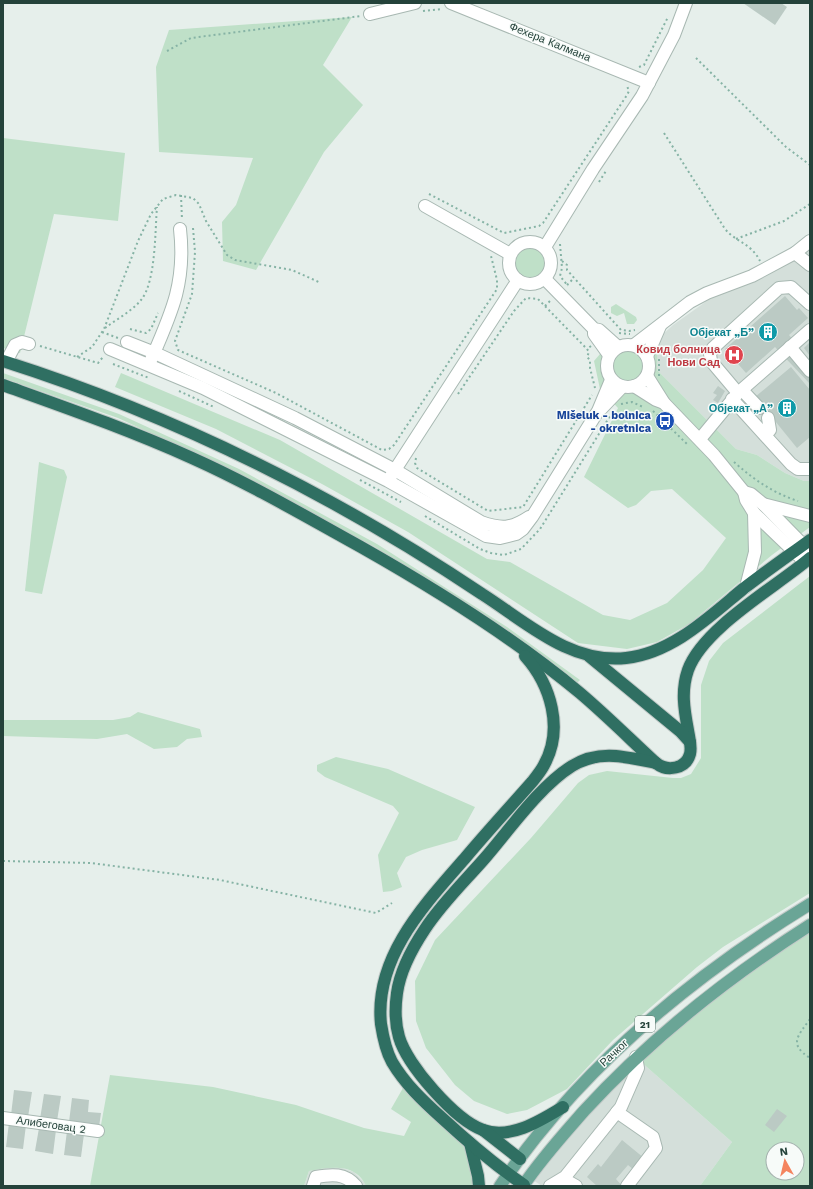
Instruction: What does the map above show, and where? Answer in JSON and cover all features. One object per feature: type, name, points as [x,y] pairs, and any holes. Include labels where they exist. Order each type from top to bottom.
[{"type":"highway","points":[[5,361],[34,370],[161,419],[286,477],[404,542],[546,638],[588,656],[623,659],[651,652],[687,633],[746,587],[805,551]]},
{"type":"highway","points":[[3,385],[149,439],[263,492],[402,570],[514,643],[581,694],[656,763]]},
{"type":"highway","points":[[520,1159],[483,1130],[455,1112],[425,1081],[411,1062],[399,1038],[396,1024],[397,992],[401,975],[425,928],[547,786],[573,765],[596,757],[614,754],[656,763],[669,769],[683,764],[690,753],[690,742],[684,706],[684,688],[688,670],[699,649],[805,551]]},
{"type":"highway","points":[[514,643],[544,681],[553,712],[554,727],[545,764],[532,782],[426,903],[410,926],[391,962],[385,977],[380,1009],[382,1034],[391,1061],[411,1089],[470,1143],[523,1186]]},
{"type":"highway","points":[[588,656],[680,731],[690,742]]},
{"type":"highway","points":[[483,1130],[502,1132],[531,1126],[562,1107]]},
{"type":"highway","points":[[470,1143],[479,1186]]},
{"type":"main road","name":"Рачког","points":[[500,1186],[562,1107],[597,1069],[678,996],[735,953],[810,904]]},
{"type":"main road","name":"Рачког","points":[[523,1186],[575,1121],[636,1057],[719,987],[810,925]]},
{"type":"street","points":[[545,248],[649,83],[674,35],[686,3]]},
{"type":"street","name":"Фехера Калмана","points":[[448,6],[649,83]]},
{"type":"street","points":[[370,14],[416,8]]},
{"type":"street","points":[[427,200],[510,254]]},
{"type":"street","points":[[149,364],[179,290],[182,252],[180,229]]},
{"type":"street","points":[[110,349],[149,364],[203,388],[388,481],[486,536],[500,538],[516,534],[523,530],[598,411],[611,380],[606,366],[614,351],[634,345],[641,332],[660,326],[690,302],[707,293],[764,270],[795,253],[810,241]]},
{"type":"street","points":[[526,242],[539,243],[545,248],[549,253],[551,266],[545,278],[532,284],[518,280],[510,269],[510,254],[519,244],[526,242]]},
{"type":"street","points":[[795,253],[810,265]]},
{"type":"street","points":[[545,278],[594,329],[599,330],[614,351]]},
{"type":"street","points":[[388,481],[518,280]]},
{"type":"street","points":[[810,304],[791,287],[779,288],[713,348],[710,354],[711,360],[737,394],[765,435],[794,467],[803,470],[810,469]]},
{"type":"street","points":[[598,411],[628,386],[639,384],[647,376],[649,369],[647,356],[660,326]]},
{"type":"street","points":[[695,442],[737,394],[810,330]]},
{"type":"street","points":[[5,361],[15,345],[22,342],[29,344]]},
{"type":"street","points":[[127,342],[295,418],[395,470],[481,522],[496,528],[507,527],[520,522],[535,513]]},
{"type":"street","points":[[634,345],[647,356]]},
{"type":"street","points":[[790,348],[810,371]]},
{"type":"street","points":[[647,376],[664,403],[695,442],[744,492],[751,494],[763,504],[805,551]]},
{"type":"street","points":[[611,380],[628,386],[664,403]]},
{"type":"street","points":[[737,394],[759,408]]},
{"type":"street","points":[[765,435],[770,430],[768,418]]},
{"type":"street","points":[[744,492],[746,500],[754,513],[805,551]]},
{"type":"street","points":[[763,504],[810,516]]},
{"type":"street","points":[[746,587],[755,552],[754,513]]},
{"type":"street","points":[[554,1184],[564,1177],[617,1112],[638,1068],[636,1057]]},
{"type":"street","points":[[617,1112],[653,1137],[656,1142],[656,1148],[627,1186]]},
{"type":"street","name":"Алибеговац 2","points":[[3,1118],[98,1131]]},
{"type":"street","points":[[315,1181],[330,1174],[350,1179],[356,1186]]},
{"type":"street","points":[[554,1184],[569,1182],[576,1186]]},
{"type":"path","points":[[416,8],[434,9],[448,6]]},
{"type":"path","points":[[637,67],[644,65],[671,11]]},
{"type":"path","points":[[167,51],[191,38],[370,14]]},
{"type":"path","points":[[696,58],[786,147],[810,165]]},
{"type":"path","points":[[427,200],[504,233],[539,226],[543,223],[627,95],[629,91],[624,83]]},
{"type":"path","points":[[664,133],[725,229],[736,239],[744,242],[755,252],[764,270]]},
{"type":"path","points":[[77,357],[92,347],[104,329],[138,241],[151,214],[163,199],[176,195],[193,198],[198,204],[206,221],[227,255],[244,262],[292,270],[321,284]]},
{"type":"path","points":[[180,229],[183,216],[181,195]]},
{"type":"path","points":[[736,239],[784,221],[810,204]]},
{"type":"path","points":[[104,329],[135,307],[147,291],[151,278],[157,207]]},
{"type":"path","points":[[193,228],[195,252],[192,294],[175,341],[178,350],[276,393],[382,450],[389,449],[394,445],[497,289],[497,280],[493,261],[488,252]]},
{"type":"path","points":[[563,239],[560,244],[562,261],[560,276],[573,290]]},
{"type":"path","points":[[562,261],[567,265],[567,270],[621,330],[641,332]]},
{"type":"path","points":[[458,395],[514,311],[526,298],[538,299],[586,349]]},
{"type":"path","points":[[130,329],[146,333],[151,329],[160,309]]},
{"type":"path","points":[[102,332],[127,342]]},
{"type":"path","points":[[615,333],[624,334],[643,332],[641,332]]},
{"type":"path","points":[[29,344],[98,363],[110,349]]},
{"type":"path","points":[[419,453],[415,463],[416,468],[488,511],[523,507],[593,393],[595,382],[591,374],[590,360],[587,357]]},
{"type":"path","points":[[113,364],[149,378]]},
{"type":"path","points":[[617,408],[626,402],[638,404],[643,407],[647,404]]},
{"type":"path","points":[[650,407],[682,441],[695,442]]},
{"type":"path","points":[[540,529],[614,411]]},
{"type":"path","points":[[3,861],[91,863],[220,880],[376,913],[392,903]]},
{"type":"path","points":[[810,1019],[798,1036],[797,1044],[800,1051],[810,1058]]},
{"type":"shaded area","name":"Ковид болница Нови Сад","points":[[810,249],[810,481],[804,481],[785,473],[757,455],[736,449],[657,370],[658,339],[673,325],[711,298],[749,284]]},
{"type":"shaded area","points":[[640,1061],[732,1142],[700,1186],[542,1186],[533,1180],[592,1111]]},
{"type":"shaded area","points":[[330,1167],[342,1168],[354,1172],[366,1186],[304,1186],[309,1171]]},
{"type":"green space","points":[[352,17],[323,65],[363,105],[324,152],[256,270],[223,261],[222,222],[236,205],[253,158],[159,152],[156,67],[169,30]]},
{"type":"green space","points":[[3,138],[125,153],[118,221],[54,214],[20,353],[3,348]]},
{"type":"green space","points":[[534,245],[543,250],[547,256],[547,270],[543,276],[534,281],[526,281],[517,276],[513,270],[512,259],[517,250],[523,246]]},
{"type":"green space","points":[[616,304],[636,317],[637,320],[634,324],[627,324],[624,313],[617,316],[611,313],[611,307]]},
{"type":"green space","points":[[658,339],[657,370],[736,449],[757,455],[785,473],[804,481],[810,481],[810,527],[772,555],[689,624],[657,642],[627,649],[578,643],[408,532],[322,484],[216,429],[115,387],[121,373],[280,440],[487,559],[510,562],[603,615],[630,620],[667,603],[703,570],[726,538],[672,489],[651,491],[636,505],[628,508],[584,477],[618,408],[600,389],[594,361],[612,340]]},
{"type":"green space","points":[[3,373],[119,414],[239,469],[377,544],[507,627],[580,680],[576,684],[504,630],[375,547],[237,473],[118,418],[3,378]]},
{"type":"green space","points":[[39,462],[64,470],[67,477],[42,594],[25,591]]},
{"type":"green space","points":[[810,576],[810,893],[723,947],[697,967],[613,1040],[567,1089],[527,1110],[507,1114],[474,1101],[455,1085],[426,1048],[416,1021],[415,981],[435,940],[531,838],[578,783],[589,775],[607,771],[681,778],[691,774],[701,758],[701,685],[709,661],[723,643]]},
{"type":"green space","points":[[138,712],[200,729],[202,737],[187,739],[177,747],[154,749],[127,734],[97,739],[3,736],[3,720],[113,720],[130,717]]},
{"type":"green space","points":[[336,757],[388,769],[475,807],[457,840],[422,850],[406,857],[397,873],[402,887],[392,891],[383,892],[378,855],[399,813],[393,806],[325,777],[317,771],[317,765]]},
{"type":"green space","points":[[810,928],[810,1186],[700,1186],[732,1142],[640,1061],[687,1010]]},
{"type":"green space","points":[[110,1075],[213,1087],[296,1105],[364,1128],[404,1136],[411,1122],[391,1109],[403,1088],[450,1131],[466,1149],[471,1161],[474,1186],[366,1186],[356,1173],[341,1168],[325,1168],[309,1171],[304,1186],[90,1186]]},
{"type":"building","points":[[743,3],[781,3],[787,7],[775,25]]},
{"type":"building","name":"Објекат „Б”","points":[[785,296],[797,310],[799,308],[808,318],[789,335],[797,345],[789,351],[810,374],[810,384],[775,347],[746,373],[725,349]]},
{"type":"building","points":[[810,342],[810,356],[804,348]]},
{"type":"building","name":"Објекат „А”","points":[[791,367],[810,390],[810,437],[797,448],[771,416],[766,420],[757,410],[755,397]]},
{"type":"building","points":[[718,386],[725,391],[718,403],[713,400],[717,395],[713,393]]},
{"type":"building","points":[[14,1090],[32,1092],[28,1117],[11,1115]]},
{"type":"building","points":[[44,1094],[61,1096],[57,1121],[40,1119]]},
{"type":"building","points":[[72,1098],[89,1100],[88,1112],[101,1113],[99,1127],[69,1122]]},
{"type":"building","points":[[777,1109],[787,1116],[774,1132],[765,1125]]},
{"type":"building","points":[[9,1123],[26,1125],[23,1149],[6,1147]]},
{"type":"building","points":[[39,1128],[56,1130],[53,1154],[35,1151]]},
{"type":"building","points":[[67,1131],[84,1134],[81,1157],[64,1155]]},
{"type":"building","points":[[622,1140],[644,1158],[634,1170],[628,1165],[616,1179],[622,1186],[597,1186],[587,1177],[598,1164],[601,1167]]},
{"type":"place","name":"Објекат „Б”","points":[[768,332]]},
{"type":"place","name":"Ковид болница Нови Сад","points":[[734,355]]},
{"type":"place","name":"Објекат „А”","points":[[787,408]]},
{"type":"place","name":"Mišeluk - bolnica - okretnica","points":[[665,421]]}]
